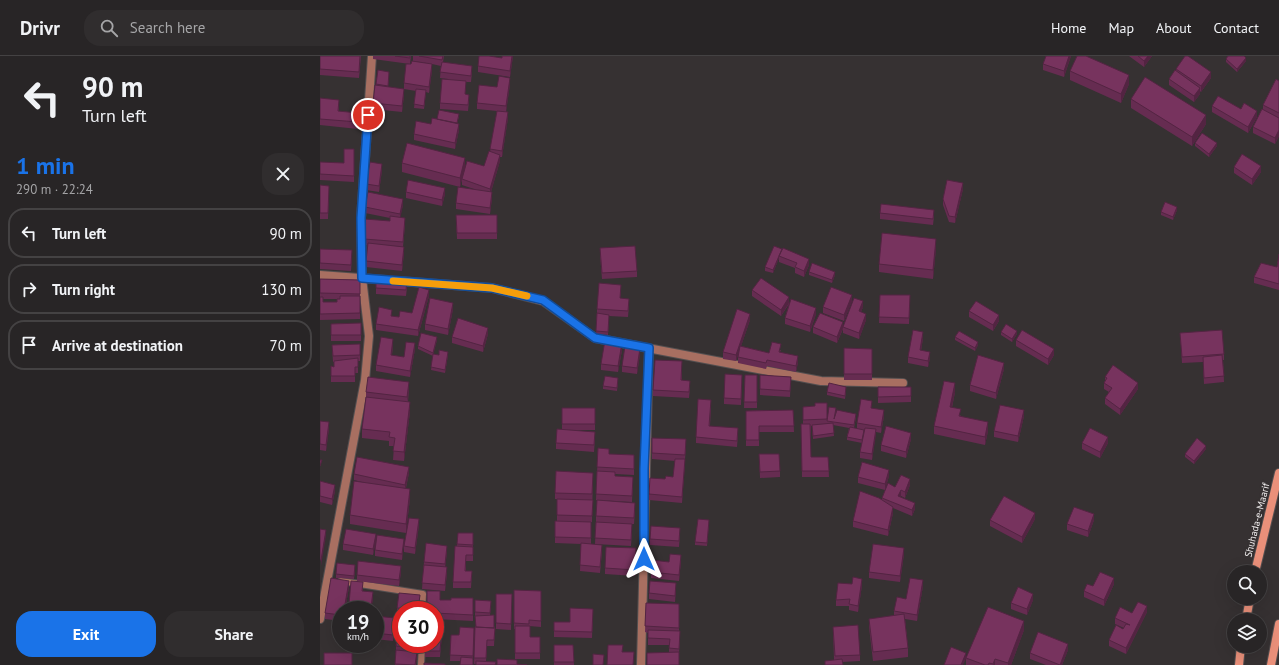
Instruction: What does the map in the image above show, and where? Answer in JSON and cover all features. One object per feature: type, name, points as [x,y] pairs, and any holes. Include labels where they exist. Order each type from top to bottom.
[{"type":"main road","name":"Shuhada-e-Maarif","points":[[1257,565],[1279,473]]},
{"type":"main road","points":[[1271,665],[1279,624]]},
{"type":"main road","points":[[1239,665],[1240,653]]},
{"type":"street","points":[[320,619],[365,380],[369,336],[362,278],[361,218],[372,56]]},
{"type":"street","points":[[320,275],[492,288],[543,300],[595,338],[821,381],[903,383]]},
{"type":"street","points":[[640,665],[649,348]]},
{"type":"lane","points":[[327,579],[423,594],[423,601]]},
{"type":"lane","points":[[421,665],[422,653]]},
{"type":"building","points":[[320,56],[360,56],[359,72],[320,69]]},
{"type":"building","points":[[395,56],[410,56],[410,58]]},
{"type":"building","points":[[419,56],[443,56],[442,60]]},
{"type":"building","points":[[479,56],[502,58],[502,56],[512,56],[510,71],[478,66]]},
{"type":"building","points":[[1046,56],[1069,56],[1064,71],[1043,64]]},
{"type":"building","points":[[1077,56],[1086,56],[1129,75],[1121,94],[1070,71]]},
{"type":"building","points":[[1138,56],[1148,56],[1144,61]]},
{"type":"building","points":[[1185,56],[1188,56],[1211,72],[1201,86],[1176,69]]},
{"type":"building","points":[[1228,56],[1244,56],[1246,58],[1237,69],[1226,59]]},
{"type":"building","points":[[412,61],[432,64],[429,87],[404,83],[406,64],[411,64]]},
{"type":"building","points":[[442,62],[472,66],[471,76],[440,72]]},
{"type":"building","points":[[378,70],[389,72],[388,86],[376,84]]},
{"type":"building","points":[[1175,70],[1200,88],[1194,96],[1169,79]]},
{"type":"building","points":[[499,76],[510,78],[506,106],[477,103],[479,85],[497,87]]},
{"type":"building","points":[[1145,77],[1206,115],[1192,137],[1131,99]]},
{"type":"building","points":[[442,79],[466,81],[465,94],[469,95],[468,105],[440,103]]},
{"type":"building","points":[[1276,79],[1279,81],[1279,113],[1263,105]]},
{"type":"building","points":[[375,85],[404,89],[402,106],[373,103]]},
{"type":"building","points":[[416,89],[426,90],[424,106],[414,104]]},
{"type":"building","points":[[1218,96],[1241,109],[1244,103],[1257,111],[1248,127],[1212,106]]},
{"type":"building","points":[[320,98],[339,100],[338,111],[358,113],[358,122],[320,119]]},
{"type":"building","points":[[1262,109],[1279,118],[1279,130],[1275,138],[1253,127]]},
{"type":"building","points":[[439,110],[459,114],[457,123],[437,119]]},
{"type":"building","points":[[497,111],[508,112],[502,151],[490,149]]},
{"type":"building","points":[[432,118],[459,124],[455,143],[414,134],[416,121],[431,124]]},
{"type":"building","points":[[1202,133],[1217,143],[1209,154],[1195,143]]},
{"type":"building","points":[[407,143],[465,158],[460,178],[402,163]]},
{"type":"building","points":[[344,149],[354,149],[354,176],[320,174],[320,162],[344,163]]},
{"type":"building","points":[[489,151],[500,155],[490,189],[462,179],[467,161],[484,166]]},
{"type":"building","points":[[1242,154],[1261,166],[1252,179],[1234,167]]},
{"type":"building","points":[[370,162],[382,164],[379,186],[366,184]]},
{"type":"building","points":[[408,180],[445,188],[442,200],[406,192]]},
{"type":"building","points":[[947,180],[963,183],[955,217],[949,216],[943,199]]},
{"type":"building","points":[[320,185],[329,186],[328,213],[320,213]]},
{"type":"building","points":[[458,187],[492,192],[490,208],[456,203]]},
{"type":"building","points":[[368,192],[403,199],[400,214],[365,207]]},
{"type":"building","points":[[1165,202],[1177,207],[1173,217],[1161,212]]},
{"type":"building","points":[[881,204],[934,210],[933,219],[880,213]]},
{"type":"building","points":[[456,215],[497,215],[497,233],[457,233]]},
{"type":"building","points":[[390,216],[405,218],[403,242],[364,239],[365,219],[390,221]]},
{"type":"building","points":[[882,233],[936,239],[933,270],[879,264]]},
{"type":"building","points":[[368,243],[404,247],[402,265],[366,261]]},
{"type":"building","points":[[635,246],[637,271],[602,273],[600,248]]},
{"type":"building","points":[[774,246],[782,249],[773,270],[765,267]]},
{"type":"building","points":[[783,248],[809,259],[804,271],[795,267],[797,263],[779,256]]},
{"type":"building","points":[[320,249],[352,250],[351,265],[320,263]]},
{"type":"building","points":[[1279,254],[1279,284],[1254,277],[1261,263],[1277,267]]},
{"type":"building","points":[[812,263],[835,272],[832,280],[809,272]]},
{"type":"building","points":[[761,278],[789,297],[781,310],[752,290]]},
{"type":"building","points":[[320,279],[360,280],[360,294],[320,293]]},
{"type":"building","points":[[376,279],[407,281],[406,290],[376,288]]},
{"type":"building","points":[[599,283],[621,285],[620,298],[629,299],[628,311],[597,309]]},
{"type":"building","points":[[419,287],[429,290],[418,330],[376,324],[379,307],[392,310],[391,316],[399,317],[400,311],[412,313]]},
{"type":"building","points":[[831,287],[852,295],[844,315],[823,307]]},
{"type":"building","points":[[880,295],[910,295],[909,318],[879,317]]},
{"type":"building","points":[[340,296],[360,296],[360,313],[320,314],[320,297],[323,297],[323,302],[337,302],[337,299],[340,299]]},
{"type":"building","points":[[430,298],[453,303],[448,329],[425,324]]},
{"type":"building","points":[[854,298],[863,301],[859,311],[866,314],[859,333],[843,327]]},
{"type":"building","points":[[791,299],[816,308],[810,326],[785,318]]},
{"type":"building","points":[[976,301],[999,315],[993,325],[969,311]]},
{"type":"building","points":[[737,309],[750,314],[736,355],[723,352]]},
{"type":"building","points":[[597,313],[609,315],[608,332],[596,331]]},
{"type":"building","points":[[820,313],[843,322],[837,337],[813,327]]},
{"type":"building","points":[[458,318],[488,328],[483,346],[452,337]]},
{"type":"building","points":[[361,323],[361,335],[331,335],[331,324]]},
{"type":"building","points":[[1006,324],[1017,331],[1012,339],[1001,332]]},
{"type":"building","points":[[913,330],[923,332],[920,350],[930,352],[928,361],[908,357]]},
{"type":"building","points":[[1022,330],[1054,349],[1048,359],[1016,340]]},
{"type":"building","points":[[1222,330],[1224,354],[1182,357],[1180,333]]},
{"type":"building","points":[[959,331],[978,342],[975,348],[955,337]]},
{"type":"building","points":[[421,333],[437,337],[433,353],[418,346]]},
{"type":"building","points":[[381,337],[393,339],[391,355],[404,357],[406,342],[415,343],[410,371],[376,365]]},
{"type":"building","points":[[605,340],[622,343],[618,366],[601,364]]},
{"type":"building","points":[[772,342],[781,344],[779,352],[798,356],[796,366],[767,360],[766,363],[738,357],[740,346],[769,353]]},
{"type":"building","points":[[360,344],[360,355],[333,356],[332,345]]},
{"type":"building","points":[[625,346],[640,348],[637,368],[622,366]]},
{"type":"building","points":[[844,348],[872,349],[872,374],[844,374]]},
{"type":"building","points":[[439,350],[448,352],[445,370],[431,367],[433,354],[439,355]]},
{"type":"building","points":[[978,355],[1004,363],[996,393],[970,385]]},
{"type":"building","points":[[1222,355],[1224,376],[1204,378],[1203,357]]},
{"type":"building","points":[[358,358],[358,367],[355,367],[355,376],[331,376],[331,366],[334,367],[334,361]]},
{"type":"building","points":[[655,360],[682,361],[681,380],[690,381],[689,392],[653,390]]},
{"type":"building","points":[[1113,365],[1138,383],[1120,409],[1105,398],[1112,388],[1104,383],[1107,378],[1105,377]]},
{"type":"building","points":[[725,374],[742,375],[741,399],[724,398]]},
{"type":"building","points":[[745,375],[757,375],[757,402],[744,402]]},
{"type":"building","points":[[760,375],[791,377],[790,391],[760,389]]},
{"type":"building","points":[[605,376],[618,378],[617,388],[603,386]]},
{"type":"building","points":[[368,377],[409,382],[407,397],[366,392]]},
{"type":"building","points":[[944,381],[955,383],[950,407],[961,409],[959,416],[988,422],[985,437],[934,426]]},
{"type":"building","points":[[829,383],[846,387],[845,396],[827,392]]},
{"type":"building","points":[[878,387],[911,387],[911,396],[878,397]]},
{"type":"building","points":[[366,397],[410,402],[404,452],[393,451],[395,438],[389,437],[390,432],[362,429]]},
{"type":"building","points":[[698,399],[711,400],[709,426],[738,428],[737,441],[696,437]]},
{"type":"building","points":[[861,399],[872,401],[871,408],[884,410],[881,427],[857,423]]},
{"type":"building","points":[[815,403],[827,403],[827,419],[803,420],[803,407],[815,406]]},
{"type":"building","points":[[1000,405],[1024,410],[1018,436],[994,431]]},
{"type":"building","points":[[829,407],[836,408],[834,419],[837,410],[856,414],[854,425],[827,421]]},
{"type":"building","points":[[562,408],[595,408],[595,424],[562,424]]},
{"type":"building","points":[[793,410],[794,426],[759,426],[759,440],[746,440],[746,411]]},
{"type":"building","points":[[320,421],[329,422],[326,445],[320,444]]},
{"type":"building","points":[[833,423],[834,433],[813,436],[812,425]]},
{"type":"building","points":[[801,424],[810,424],[811,457],[828,457],[829,471],[802,471]]},
{"type":"building","points":[[886,426],[911,433],[906,452],[881,445]]},
{"type":"building","points":[[850,427],[864,430],[862,440],[847,437]]},
{"type":"building","points":[[865,428],[876,429],[872,454],[860,452]]},
{"type":"building","points":[[1090,428],[1108,437],[1100,452],[1082,443]]},
{"type":"building","points":[[557,429],[595,432],[594,445],[556,443]]},
{"type":"building","points":[[652,438],[686,439],[685,455],[652,453]]},
{"type":"building","points":[[1197,438],[1206,446],[1194,461],[1185,454]]},
{"type":"building","points":[[598,448],[609,449],[609,454],[634,455],[634,469],[597,467]]},
{"type":"building","points":[[759,454],[779,454],[780,471],[760,472]]},
{"type":"building","points":[[357,457],[409,467],[405,485],[354,474]]},
{"type":"building","points":[[675,459],[685,459],[682,497],[649,494],[650,478],[665,479],[666,476],[673,477]]},
{"type":"building","points":[[862,462],[889,470],[885,484],[858,477]]},
{"type":"building","points":[[556,471],[593,473],[592,494],[555,493]]},
{"type":"building","points":[[597,471],[615,472],[615,476],[633,477],[632,496],[596,494]]},
{"type":"building","points":[[901,475],[910,479],[905,492],[901,490],[898,496],[915,503],[912,510],[882,498],[888,483],[895,487]]},
{"type":"building","points":[[320,481],[335,485],[332,499],[320,496]]},
{"type":"building","points":[[354,481],[410,489],[406,524],[350,515]]},
{"type":"building","points":[[860,491],[879,498],[893,507],[888,530],[853,521]]},
{"type":"building","points":[[1004,496],[1035,513],[1022,537],[990,520]]},
{"type":"building","points":[[557,499],[593,500],[592,516],[557,515]]},
{"type":"building","points":[[597,500],[635,503],[634,518],[596,516]]},
{"type":"building","points":[[1074,507],[1094,514],[1088,531],[1067,524]]},
{"type":"building","points":[[409,518],[419,519],[415,548],[404,546]]},
{"type":"building","points":[[698,519],[709,520],[707,543],[695,542]]},
{"type":"building","points":[[555,521],[591,522],[591,538],[555,537]]},
{"type":"building","points":[[596,522],[632,524],[631,540],[595,538]]},
{"type":"building","points":[[651,526],[680,528],[679,541],[650,539]]},
{"type":"building","points":[[320,529],[326,530],[321,560],[320,560]]},
{"type":"building","points":[[346,529],[376,534],[373,549],[343,544]]},
{"type":"building","points":[[458,533],[473,533],[473,545],[457,544]]},
{"type":"building","points":[[377,535],[404,539],[402,554],[375,550]]},
{"type":"building","points":[[426,543],[447,546],[445,564],[424,562]]},
{"type":"building","points":[[581,543],[602,545],[600,567],[580,565]]},
{"type":"building","points":[[873,544],[904,548],[900,576],[869,572]]},
{"type":"building","points":[[455,546],[473,547],[473,555],[466,555],[465,571],[472,571],[471,582],[453,582]]},
{"type":"building","points":[[606,547],[636,548],[635,570],[605,568]]},
{"type":"building","points":[[670,554],[681,555],[679,575],[651,572],[652,560],[669,562]]},
{"type":"building","points":[[358,561],[401,566],[399,580],[357,575]]},
{"type":"building","points":[[337,563],[355,565],[354,576],[336,574]]},
{"type":"building","points":[[424,565],[447,567],[445,585],[422,583]]},
{"type":"building","points":[[1100,572],[1114,578],[1104,600],[1084,591],[1087,584],[1093,586]]},
{"type":"building","points":[[853,577],[862,579],[858,606],[849,604],[850,599],[836,600],[838,583],[852,584]]},
{"type":"building","points":[[331,578],[349,581],[346,601],[332,601],[332,614],[325,613]]},
{"type":"building","points":[[910,578],[923,580],[917,615],[894,611],[897,597],[906,599]]},
{"type":"building","points":[[351,581],[363,582],[362,591],[373,592],[372,601],[349,601]]},
{"type":"building","points":[[650,581],[676,583],[675,596],[649,593]]},
{"type":"building","points":[[1018,587],[1033,594],[1027,609],[1011,603]]},
{"type":"building","points":[[514,590],[541,591],[541,621],[529,620],[529,624],[514,623]]},
{"type":"building","points":[[427,591],[440,591],[440,600],[451,600],[451,598],[473,598],[473,615],[444,613],[444,601],[427,601]]},
{"type":"building","points":[[399,593],[420,595],[419,601],[398,601]]},
{"type":"building","points":[[496,594],[512,594],[511,624],[496,623]]},
{"type":"building","points":[[475,600],[491,601],[490,613],[475,612]]},
{"type":"building","points":[[1138,602],[1147,606],[1126,648],[1109,640],[1116,625],[1123,629],[1126,624],[1130,625],[1115,618],[1120,607],[1132,613]]},
{"type":"building","points":[[646,603],[679,604],[679,628],[645,626]]},
{"type":"building","points":[[988,607],[1024,621],[1008,663],[995,659],[993,664],[989,663],[988,665],[985,665],[966,658]]},
{"type":"building","points":[[570,608],[593,609],[592,632],[554,631],[554,622],[570,622]]},
{"type":"building","points":[[904,614],[908,648],[873,652],[869,619]]},
{"type":"building","points":[[494,615],[494,628],[476,627],[475,616]]},
{"type":"building","points":[[384,617],[392,618],[392,635],[384,634]]},
{"type":"building","points":[[858,625],[860,655],[835,656],[833,627]]},
{"type":"building","points":[[515,626],[530,626],[530,637],[540,637],[540,653],[515,653]]},
{"type":"building","points":[[460,627],[474,628],[473,656],[450,655],[451,635],[459,635]]},
{"type":"building","points":[[475,627],[495,628],[494,640],[487,640],[486,658],[474,658]]},
{"type":"building","points":[[648,630],[680,631],[679,649],[669,648],[670,639],[648,638]]},
{"type":"building","points":[[1038,632],[1068,644],[1060,665],[1030,653]]},
{"type":"building","points":[[554,645],[573,645],[574,662],[554,662]]},
{"type":"building","points":[[608,645],[623,645],[622,652],[634,652],[633,665],[607,665]]},
{"type":"building","points":[[951,647],[966,653],[961,665],[944,665]]},
{"type":"building","points":[[679,652],[679,665],[647,665],[647,653]]},
{"type":"building","points":[[324,653],[352,653],[352,665],[324,665]]},
{"type":"building","points":[[396,653],[417,653],[415,665],[395,664]]},
{"type":"building","points":[[593,654],[604,655],[603,665],[593,665]]},
{"type":"building","points":[[461,657],[473,658],[473,665],[460,665]]},
{"type":"building","points":[[497,659],[517,660],[517,664],[527,665],[497,665]]},
{"type":"building","points":[[842,659],[843,665],[825,665],[825,661]]},
{"type":"building","points":[[476,661],[496,662],[495,665],[476,665]]},
{"type":"building","points":[[424,663],[445,664],[445,665],[424,665]]},
{"type":"slow traffic","points":[[393,281],[492,288],[527,296]]},
{"type":"route","points":[[368,115],[361,218],[362,278],[492,288],[543,300],[595,338],[649,348],[644,469],[644,559]]}]
